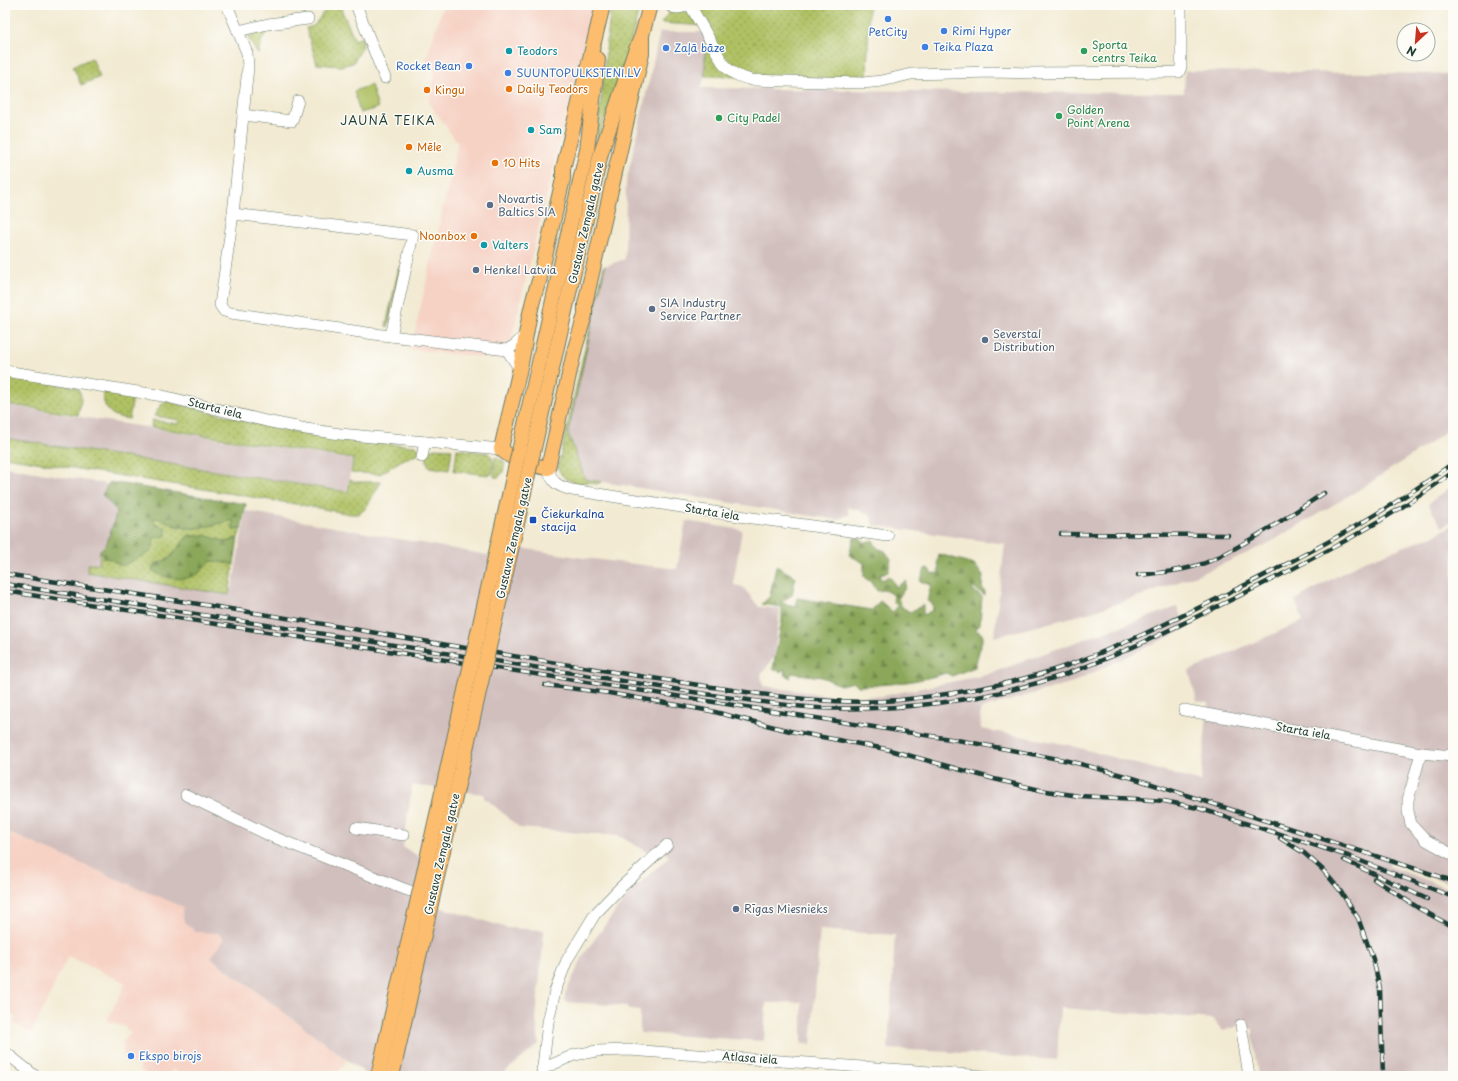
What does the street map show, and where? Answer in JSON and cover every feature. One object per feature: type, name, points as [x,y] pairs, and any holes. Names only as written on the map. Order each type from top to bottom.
[{"type":"main road","name":"Gustava Zemgala gatve","points":[[378,1076],[587,150],[604,5]]},
{"type":"main road","points":[[604,5],[563,169],[540,278],[536,288],[525,335],[501,449],[525,464],[548,468],[575,348],[585,315],[585,304],[642,54],[642,35]]},
{"type":"main road","name":"Gustava Zemgala gatve","points":[[392,1076],[601,153],[634,54],[642,35],[650,5]]},
{"type":"street","points":[[227,5],[247,53],[248,67],[233,214],[220,305],[224,311],[232,314],[391,336],[507,350],[525,335]]},
{"type":"street","points":[[356,5],[385,78]]},
{"type":"street","points":[[668,5],[678,8],[683,8],[686,5]]},
{"type":"street","points":[[690,5],[724,65],[730,72],[739,77],[752,80],[863,84],[911,74],[993,72],[1179,72],[1181,67],[1181,5]]},
{"type":"street","points":[[238,31],[268,24],[308,19]]},
{"type":"street","points":[[243,115],[292,122],[298,101]]},
{"type":"street","points":[[233,214],[413,235],[391,336]]},
{"type":"street","points":[[507,350],[519,368]]},
{"type":"street","name":"Starta iela","points":[[5,371],[163,396],[306,429],[340,434],[501,449]]},
{"type":"street","points":[[422,457],[425,442]]},
{"type":"street","name":"Starta iela","points":[[548,468],[551,480],[572,490],[764,520],[888,536]]},
{"type":"street","name":"Starta iela","points":[[1184,710],[1334,736],[1421,754],[1453,756]]},
{"type":"street","points":[[1421,754],[1408,800],[1408,811],[1411,824],[1426,840],[1453,855]]},
{"type":"street","points":[[186,795],[271,836],[407,890],[438,897]]},
{"type":"street","points":[[356,828],[404,835]]},
{"type":"street","points":[[542,1073],[548,1022],[555,991],[567,960],[595,914],[620,888],[667,845]]},
{"type":"street","points":[[1241,1025],[1249,1076]]},
{"type":"street","name":"Atlasa iela","points":[[542,1073],[574,1055],[597,1051],[629,1050],[985,1076]]},
{"type":"street","points":[[5,1052],[35,1076]]},
{"type":"shaded area","points":[[443,5],[593,5],[506,360],[411,349],[458,143],[429,103],[435,71],[426,60]]},
{"type":"shaded area","points":[[660,32],[705,32],[705,76],[701,88],[1184,93],[1185,71],[1453,74],[1453,425],[1433,441],[1365,486],[1269,543],[1214,568],[1155,591],[1088,613],[994,637],[1005,544],[873,525],[870,514],[855,509],[847,508],[850,514],[837,520],[585,479],[568,433],[605,266],[625,259],[626,183]]},
{"type":"shaded area","points":[[5,405],[352,460],[347,491],[5,438]]},
{"type":"shaded area","points":[[5,467],[130,488],[116,572],[232,590],[246,511],[492,556],[496,544],[584,558],[677,569],[686,521],[742,530],[734,585],[743,587],[759,607],[780,609],[774,657],[761,675],[763,686],[841,697],[882,696],[986,675],[1177,607],[1187,628],[1073,682],[980,709],[981,729],[1069,745],[1201,782],[1208,703],[1197,701],[1189,671],[1303,621],[1295,600],[1362,562],[1433,536],[1453,525],[1453,863],[1451,865],[1451,873],[1453,874],[1453,884],[1390,863],[1389,866],[1453,890],[1453,1076],[1258,1076],[1253,1029],[1241,1025],[1223,1031],[1213,1019],[1060,1008],[1057,1060],[888,1049],[895,935],[820,930],[811,1044],[802,1044],[802,1002],[766,1003],[764,1041],[640,1033],[640,1010],[627,1009],[627,1006],[565,1002],[565,994],[584,954],[628,894],[669,857],[660,846],[651,854],[619,836],[520,828],[484,798],[484,794],[412,785],[403,847],[443,871],[436,906],[507,928],[544,930],[536,1019],[539,1044],[505,1072],[507,1076],[369,1076],[211,958],[224,939],[218,933],[196,932],[184,922],[182,913],[183,907],[5,831]]},
{"type":"shaded area","points":[[1453,485],[1453,521],[1442,527],[1428,504]]},
{"type":"shaded area","points":[[5,831],[184,907],[184,922],[196,932],[218,933],[224,939],[211,958],[347,1060],[335,1076],[183,1076],[173,1069],[168,1076],[148,1076],[140,1070],[140,1065],[132,1063],[124,1056],[122,1043],[131,1033],[124,1026],[107,1021],[126,983],[68,956],[31,1034],[14,1023],[16,1017],[6,1011],[5,1012]]},
{"type":"green space","points":[[325,5],[349,5],[341,9],[355,40],[362,37],[363,46],[353,63],[341,66],[317,64],[306,28],[314,26],[325,10]]},
{"type":"green space","points":[[611,5],[640,5],[627,57],[596,144]]},
{"type":"green space","points":[[675,5],[869,5],[867,80],[705,76],[705,26],[661,23]]},
{"type":"green space","points":[[271,27],[262,39],[258,54],[248,38],[250,33]]},
{"type":"green space","points":[[92,58],[100,77],[81,85],[73,66]]},
{"type":"green space","points":[[371,85],[378,108],[360,113],[354,91]]},
{"type":"green space","points":[[604,266],[568,433],[585,479],[602,482],[596,484],[588,482],[573,485],[573,481],[563,477],[558,467]]},
{"type":"green space","points":[[399,267],[401,267],[388,327],[386,326]]},
{"type":"green space","points":[[5,376],[75,387],[80,392],[81,396],[78,415],[5,404]]},
{"type":"green space","points":[[103,392],[133,397],[129,419],[118,417],[107,409],[103,399]]},
{"type":"green space","points":[[166,401],[285,430],[346,440],[415,446],[419,449],[418,454],[402,460],[380,474],[351,473],[353,459],[151,427],[152,420],[179,424],[179,420],[154,416],[161,405]]},
{"type":"green space","points":[[5,438],[348,492],[350,479],[355,482],[381,482],[366,508],[359,514],[350,514],[5,457]]},
{"type":"green space","points":[[434,448],[452,449],[449,470],[429,467],[427,456],[429,451]]},
{"type":"green space","points":[[457,449],[488,453],[493,460],[492,474],[489,475],[454,471]]},
{"type":"green space","points":[[495,457],[505,462],[503,472],[499,477],[494,477]]},
{"type":"green space","points":[[110,482],[246,504],[241,529],[233,530],[233,520],[206,526],[186,528],[176,526],[161,519],[153,518],[155,524],[166,528],[166,536],[154,538],[152,551],[122,566],[111,559],[104,558],[100,550],[107,543],[117,511],[102,495]]},
{"type":"green space","points":[[153,518],[161,519],[176,526],[186,528],[206,526],[233,520],[233,530],[241,529],[238,538],[227,542],[207,536],[188,536],[169,559],[154,564],[197,574],[211,561],[234,564],[229,595],[87,572],[88,564],[99,564],[100,550],[104,558],[111,559],[122,566],[166,528],[155,524]]},
{"type":"green space","points":[[188,536],[207,536],[227,542],[238,538],[234,564],[211,561],[197,574],[180,579],[162,576],[152,570],[154,565],[169,559]]},
{"type":"green space","points":[[854,538],[860,538],[863,543],[873,540],[877,548],[885,551],[891,559],[888,572],[879,576],[882,580],[889,576],[896,587],[906,581],[905,588],[898,599],[902,607],[910,612],[923,605],[923,615],[933,610],[932,603],[927,601],[931,585],[920,581],[925,569],[928,568],[932,574],[939,573],[939,554],[974,564],[983,576],[982,588],[985,592],[985,596],[973,587],[973,590],[982,597],[980,625],[974,629],[980,632],[983,636],[975,667],[952,676],[946,673],[925,679],[880,685],[858,686],[854,682],[840,685],[822,677],[791,673],[790,678],[784,674],[785,669],[780,672],[773,668],[782,621],[782,607],[762,604],[770,596],[776,566],[794,576],[795,579],[792,595],[781,602],[790,606],[797,605],[797,598],[872,610],[880,601],[893,612],[898,606],[893,602],[894,595],[884,590],[877,591],[873,584],[864,577],[864,563],[849,555]]},
{"type":"railway","points":[[5,574],[293,619],[619,673],[747,692],[813,700],[856,702],[900,700],[962,692],[1003,684],[1063,667],[1107,650],[1151,631],[1265,575],[1348,531],[1401,499],[1453,463]]},
{"type":"railway","points":[[5,584],[784,705],[850,709],[912,706],[973,698],[1004,692],[1063,675],[1108,658],[1196,617],[1322,554],[1402,507],[1453,472]]},
{"type":"railway","points":[[1138,575],[1178,570],[1213,560],[1266,530],[1324,493]]},
{"type":"railway","points":[[1061,534],[1228,535]]},
{"type":"railway","points":[[5,591],[963,741],[1069,761],[1133,778],[1453,881]]},
{"type":"railway","points":[[545,685],[609,693],[711,711],[790,731],[886,749],[994,779],[1040,790],[1079,796],[1164,801],[1198,808],[1348,856],[1453,897]]},
{"type":"railway","points":[[1280,838],[1304,853],[1322,869],[1339,889],[1358,918],[1373,959],[1380,989],[1383,1076]]},
{"type":"railway","points":[[1344,860],[1427,899]]},
{"type":"railway","points":[[1374,879],[1420,909],[1453,927]]},
{"type":"place","name":"PetCity","points":[[888,19]]},
{"type":"place","name":"Rimi Hyper","points":[[944,31]]},
{"type":"place","name":"Teika Plaza","points":[[925,47]]},
{"type":"place","name":"Zaļā bāze","points":[[666,48]]},
{"type":"place","name":"Teodors","points":[[509,51]]},
{"type":"place","name":"Sporta centrs Teika","points":[[1084,51]]},
{"type":"place","name":"Rocket Bean","points":[[469,66]]},
{"type":"place","name":"SUUNTOPULKSTENI.LV","points":[[508,73]]},
{"type":"place","name":"Daily Teodors","points":[[509,89]]},
{"type":"place","name":"Kingu","points":[[427,90]]},
{"type":"place","name":"Golden Point Arena","points":[[1059,116]]},
{"type":"place","name":"City Padel","points":[[719,118]]},
{"type":"place","name":"Sam","points":[[531,130]]},
{"type":"place","name":"Mēle","points":[[409,147]]},
{"type":"place","name":"10 Hits","points":[[495,163]]},
{"type":"place","name":"Ausma","points":[[409,171]]},
{"type":"place","name":"Novartis Baltics SIA","points":[[490,205]]},
{"type":"place","name":"Noonbox","points":[[474,236]]},
{"type":"place","name":"Valters","points":[[484,245]]},
{"type":"place","name":"Henkel Latvia","points":[[476,270]]},
{"type":"place","name":"SIA Industry Service Partner","points":[[652,309]]},
{"type":"place","name":"Severstal Distribution","points":[[985,340]]},
{"type":"place","name":"Čiekurkalna stacija","points":[[533,520]]},
{"type":"place","name":"Rīgas Miesnieks","points":[[736,909]]},
{"type":"place","name":"Ekspo birojs","points":[[131,1056]]},
{"type":"district","name":"JAUNĀ TEIKA","points":[[388,121]]}]
